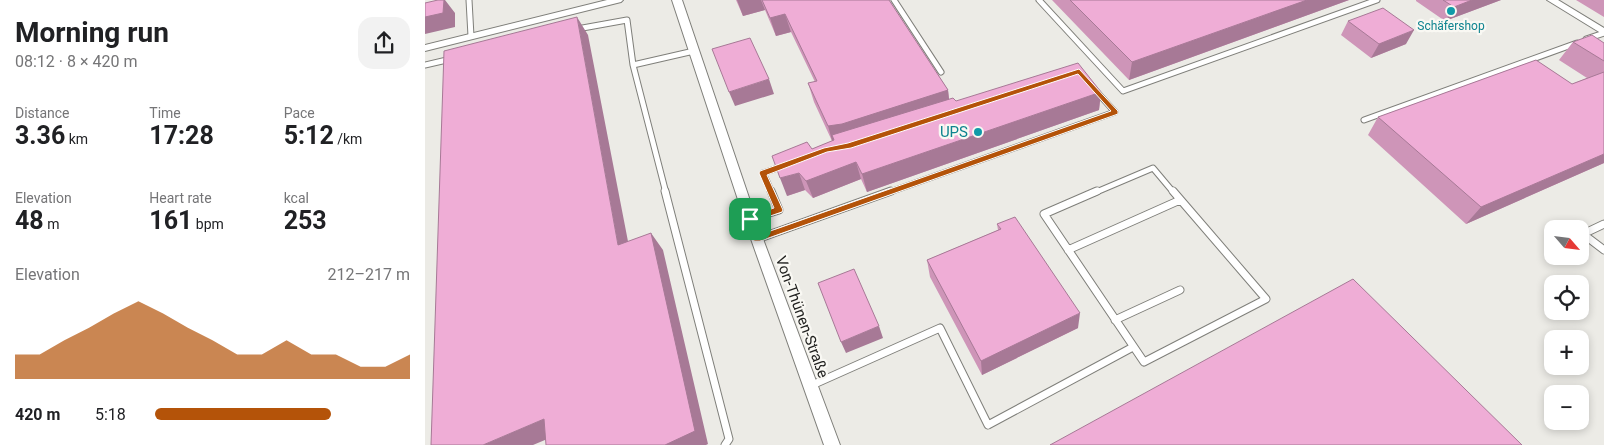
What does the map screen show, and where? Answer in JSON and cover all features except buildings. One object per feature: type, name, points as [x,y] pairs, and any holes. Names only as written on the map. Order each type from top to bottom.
[{"type":"street","points":[[425,48],[616,0]]},
{"type":"street","name":"Von-Thünen-Straße","points":[[677,0],[750,219],[832,445]]},
{"type":"street","points":[[1552,0],[1604,32]]},
{"type":"lane","points":[[469,0],[471,36]]},
{"type":"lane","points":[[893,0],[941,72]]},
{"type":"lane","points":[[1039,0],[1123,91],[1377,0]]},
{"type":"lane","points":[[573,30],[627,20],[633,66],[729,439],[725,445]]},
{"type":"lane","points":[[1364,120],[1604,32]]},
{"type":"lane","points":[[633,66],[694,50]]},
{"type":"lane","points":[[425,65],[462,56]]},
{"type":"lane","points":[[757,239],[1115,112],[1091,85]]},
{"type":"lane","points":[[750,219],[779,210],[763,173],[790,163]]},
{"type":"lane","points":[[1153,168],[1266,299],[1144,362],[1068,250],[1044,214],[1153,168]]},
{"type":"lane","points":[[1068,250],[1180,200]]},
{"type":"lane","points":[[1604,224],[1583,234],[1604,250]]},
{"type":"lane","points":[[1115,320],[1180,290]]},
{"type":"lane","points":[[810,386],[940,328],[988,426],[1133,347]]},
{"type":"place","name":"Schäfershop","points":[[1451,11]]},
{"type":"place","name":"UPS","points":[[978,132]]},
{"type":"route","points":[[1079,72],[1115,112],[757,239],[750,219],[779,210],[763,173],[826,150],[848,146],[1079,72]]}]
